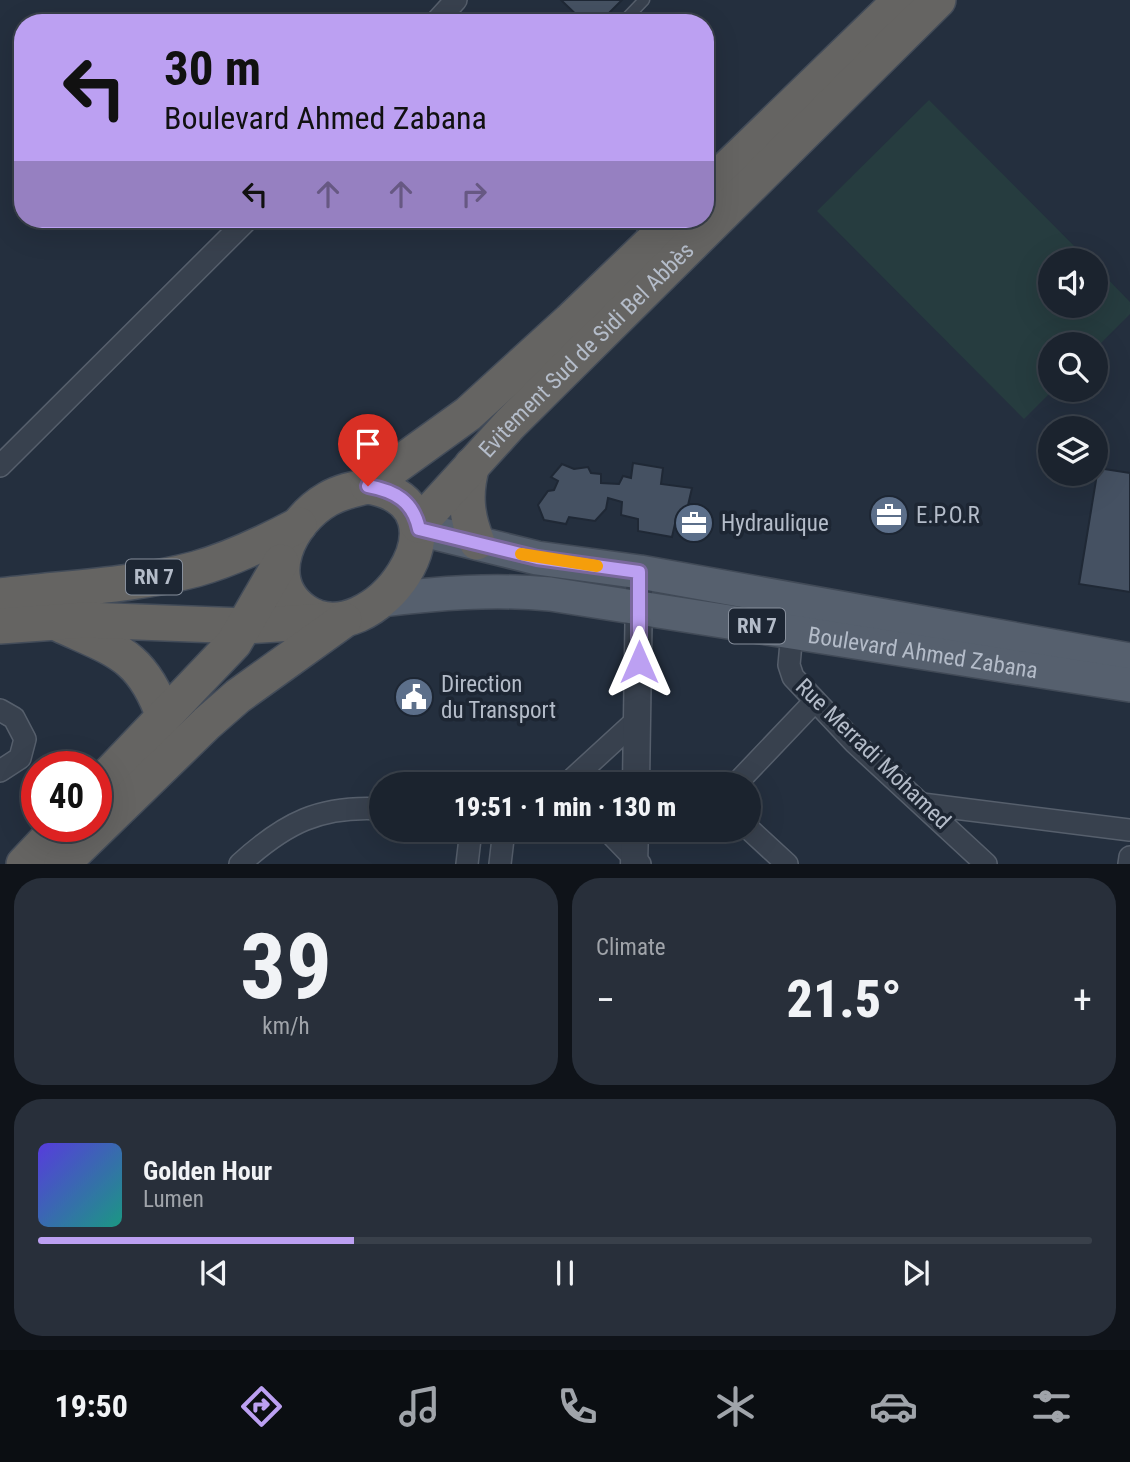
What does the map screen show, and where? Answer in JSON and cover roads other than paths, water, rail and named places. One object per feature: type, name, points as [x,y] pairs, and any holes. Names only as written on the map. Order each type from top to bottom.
[{"type":"highway","points":[[714,181],[901,0]]},
{"type":"highway","name":"Evitement Sud de Sidi Bel Abbès","points":[[714,197],[938,0]]},
{"type":"highway","name":"Evitement Sud de Sidi Bel Abbès","points":[[419,527],[669,228]]},
{"type":"highway","name":"Evitement Sud de Sidi Bel Abbès","points":[[368,486],[468,414],[679,228]]},
{"type":"highway","points":[[472,465],[467,504],[477,542]]},
{"type":"highway","points":[[62,863],[217,714],[335,620],[382,600],[400,581],[409,564],[419,527],[415,515],[402,498],[394,492],[368,486],[328,498],[299,525],[282,562],[245,626],[223,657],[112,771]]},
{"type":"highway","name":"RN 7","points":[[0,596],[162,576],[195,569],[259,546],[299,525]]},
{"type":"highway","points":[[282,562],[282,579],[297,606],[335,620]]},
{"type":"highway","name":"RN 7","points":[[0,626],[53,621],[116,620],[245,626],[335,620]]},
{"type":"highway","points":[[53,621],[130,659],[150,685],[164,717]]},
{"type":"highway","points":[[24,863],[44,842]]},
{"type":"main road","name":"Boulevard Ahmed Zabana","points":[[419,527],[537,558],[719,586],[868,628],[1130,685]]},
{"type":"main road","points":[[715,619],[719,586]]},
{"type":"main road","name":"Boulevard Ahmed Zabana","points":[[382,600],[450,591],[502,590],[639,606],[792,632],[868,628],[1130,660]]},
{"type":"street","points":[[0,466],[239,228]]},
{"type":"street","points":[[637,772],[639,572]]},
{"type":"street","name":"Rue Merradi Mohamed","points":[[792,632],[790,671],[815,701],[986,863]]},
{"type":"street","points":[[747,772],[815,701]]},
{"type":"street","points":[[0,710],[14,718],[25,739],[20,758],[0,772]]},
{"type":"street","points":[[580,772],[639,718]]},
{"type":"street","points":[[922,804],[1130,830]]},
{"type":"street","points":[[240,863],[261,845],[316,813],[347,807],[369,808]]},
{"type":"street","points":[[761,840],[787,863]]},
{"type":"street","points":[[467,863],[470,842]]},
{"type":"street","points":[[499,863],[503,842]]},
{"type":"street","points":[[618,842],[636,861]]},
{"type":"street","points":[[635,842],[636,861]]},
{"type":"street","points":[[1129,863],[1130,857]]},
{"type":"lane","points":[[631,14],[644,0]]},
{"type":"place","name":"E.P.O.R","points":[[889,515]]},
{"type":"place","name":"Hydraulique","points":[[694,523]]},
{"type":"place","name":"Direction du Transport","points":[[414,697]]}]
